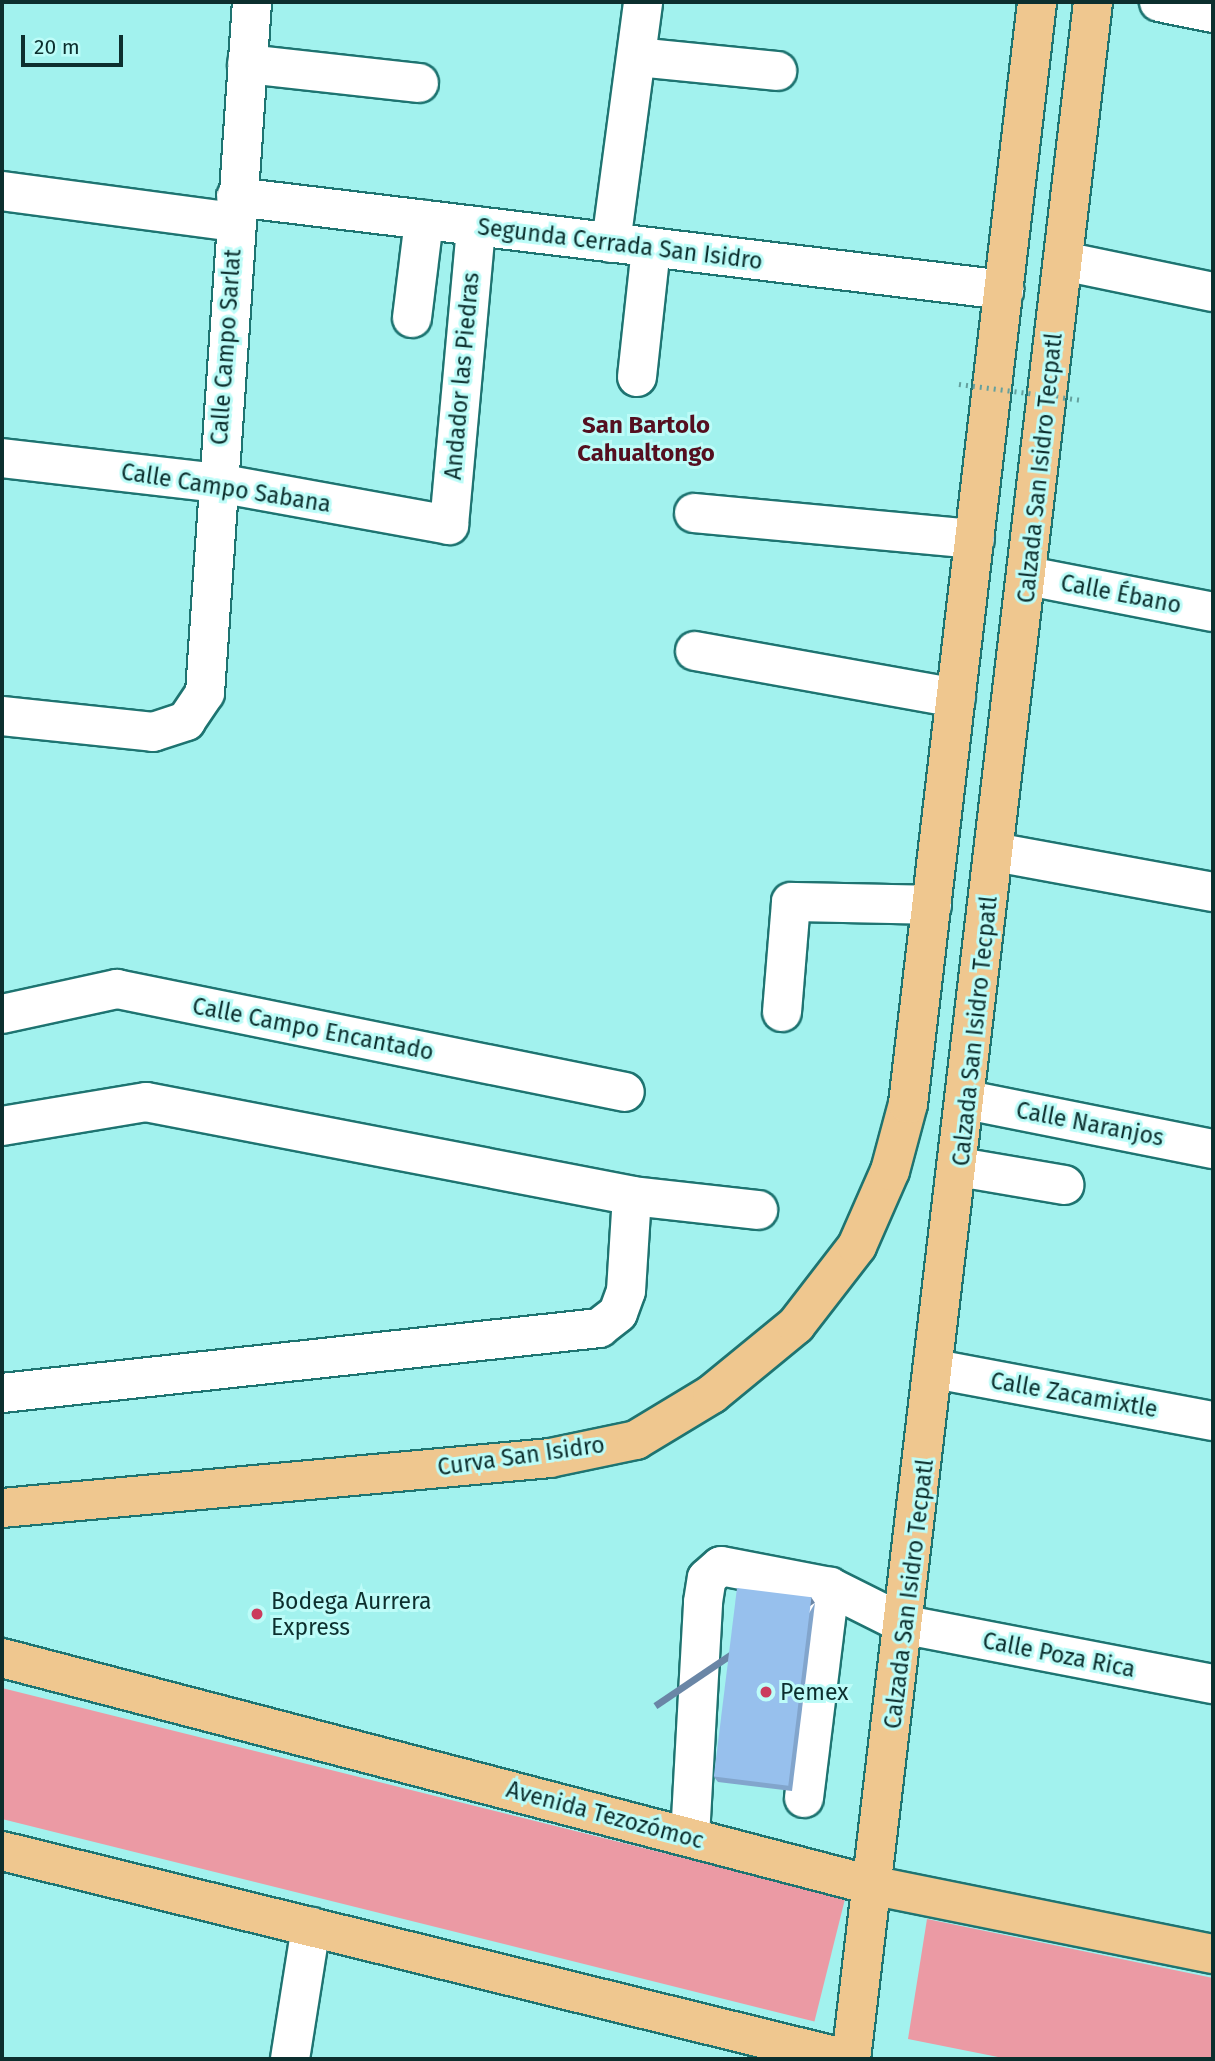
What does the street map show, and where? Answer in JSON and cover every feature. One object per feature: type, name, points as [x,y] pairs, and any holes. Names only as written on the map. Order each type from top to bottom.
[{"type":"main road","points":[[932,905],[1037,2]]},
{"type":"main road","name":"Calzada San Isidro Tecpatl","points":[[849,2059],[875,1886],[906,1625],[1093,2]]},
{"type":"main road","name":"Curva San Isidro","points":[[2,1508],[550,1458],[636,1440],[712,1394],[796,1325],[857,1246],[890,1171],[908,1104],[932,905]]},
{"type":"main road","name":"Avenida Tezozómoc","points":[[2,1658],[875,1886],[1213,1954]]},
{"type":"main road","points":[[2,1851],[849,2059]]},
{"type":"street","name":"Calle Campo Sarlat","points":[[2,716],[153,732],[186,721],[205,694],[235,209],[252,2]]},
{"type":"street","points":[[611,243],[643,2]]},
{"type":"street","points":[[1159,2],[1213,13]]},
{"type":"street","points":[[637,57],[778,71]]},
{"type":"street","points":[[247,64],[419,83]]},
{"type":"street","name":"Segunda Cerrada San Isidro","points":[[2,191],[424,220],[1003,290]]},
{"type":"street","points":[[412,318],[424,220]]},
{"type":"street","name":"Andador las Piedras","points":[[449,525],[476,226]]},
{"type":"street","points":[[638,377],[651,248]]},
{"type":"street","points":[[1063,261],[1213,292]]},
{"type":"street","name":"Calle Campo Sabana","points":[[2,458],[218,482],[449,525]]},
{"type":"street","points":[[694,513],[975,539]]},
{"type":"street","name":"Calle Ébano","points":[[1028,576],[1213,612]]},
{"type":"street","points":[[695,651],[956,698]]},
{"type":"street","points":[[995,852],[1213,892]]},
{"type":"street","points":[[782,1012],[791,902],[932,905]]},
{"type":"street","name":"Calle Campo Encantado","points":[[2,1014],[117,989],[625,1092]]},
{"type":"street","name":"Calle Naranjos","points":[[967,1100],[1213,1149]]},
{"type":"street","points":[[2,1126],[146,1102],[632,1196],[758,1210]]},
{"type":"street","points":[[959,1167],[1064,1185]]},
{"type":"street","points":[[2,1393],[599,1328],[618,1313],[625,1291],[632,1196]]},
{"type":"street","name":"Calle Zacamixtle","points":[[935,1369],[1213,1420]]},
{"type":"street","name":"Calle Poza Rica","points":[[690,1837],[707,1578],[721,1566],[830,1587],[906,1625],[1213,1684]]},
{"type":"street","points":[[804,1798],[830,1587]]},
{"type":"street","points":[[290,2059],[311,1927]]},
{"type":"path","points":[[959,384],[1082,400]]},
{"type":"shaded area","points":[[2,1688],[845,1898],[814,2021],[2,1819]]},
{"type":"shaded area","points":[[927,1919],[1213,1978],[1213,2059],[1008,2059],[908,2039]]},
{"type":"building","name":"Pemex","points":[[737,1588],[811,1597],[788,1786],[714,1777]]},
{"type":"place","name":"Bodega Aurrera Express","points":[[257,1614]]},
{"type":"place","name":"Pemex","points":[[766,1692]]},
{"type":"district","name":"San Bartolo Cahualtongo","points":[[646,440]]}]
